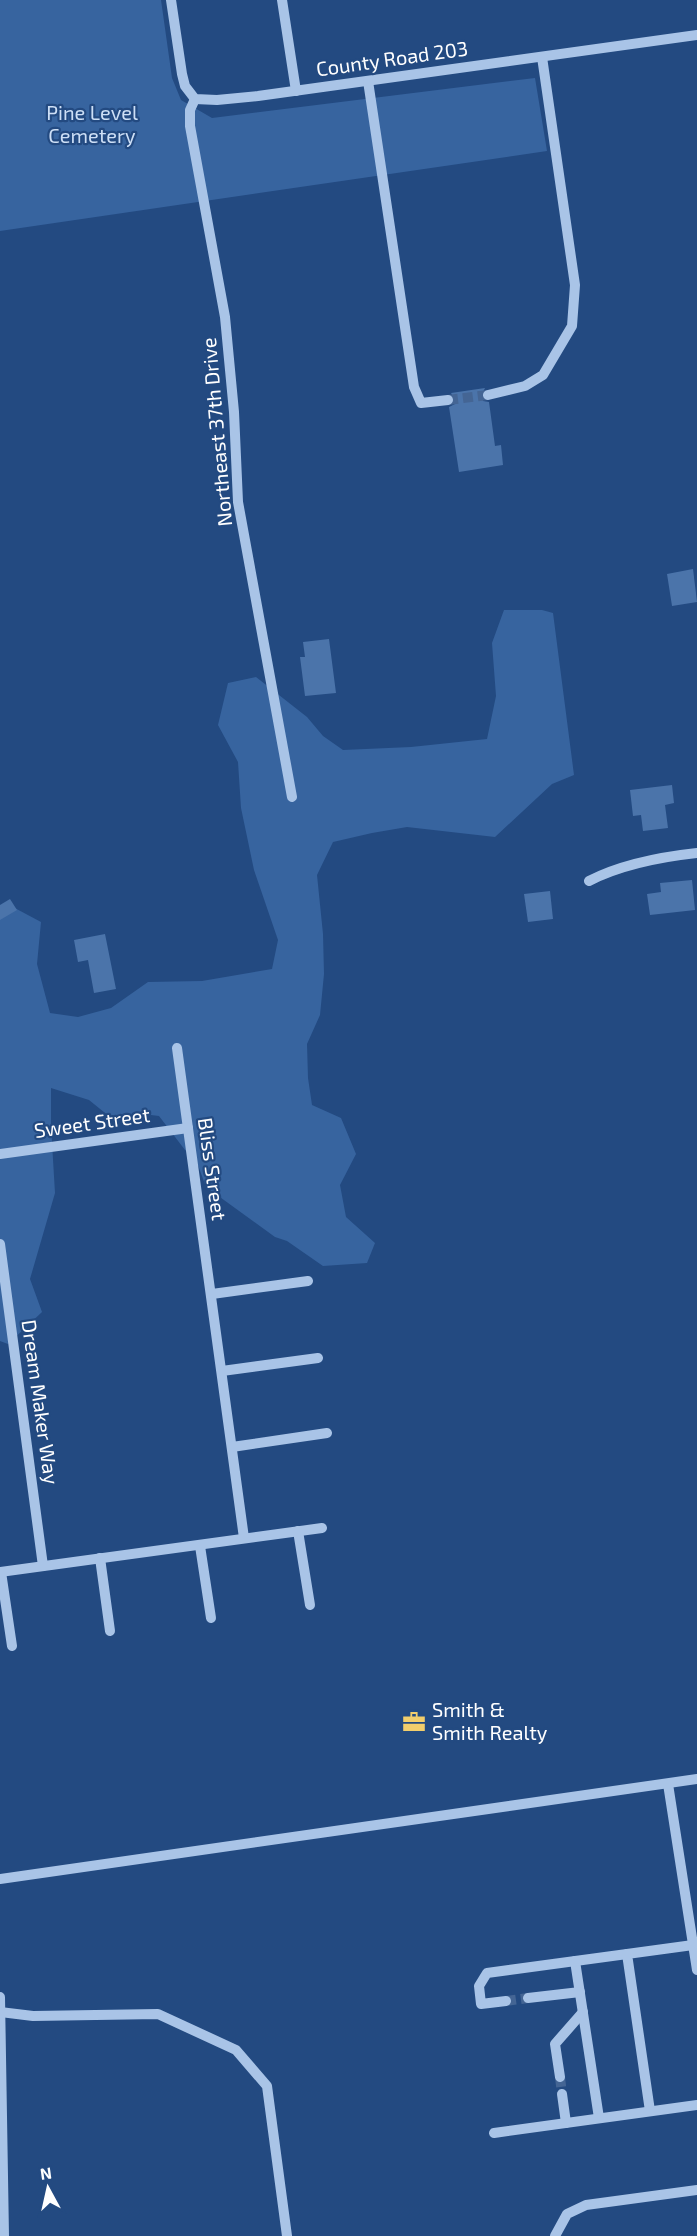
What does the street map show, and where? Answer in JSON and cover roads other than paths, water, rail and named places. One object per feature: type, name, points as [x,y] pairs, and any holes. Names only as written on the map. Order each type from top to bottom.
[{"type":"street","points":[[171,0],[182,74],[185,86],[195,99]]},
{"type":"street","points":[[282,0],[296,91]]},
{"type":"street","name":"County Road 203","points":[[195,99],[230,100],[697,35]]},
{"type":"street","points":[[488,395],[525,386],[543,375],[572,326],[575,285],[542,57]]},
{"type":"street","points":[[368,81],[414,387],[421,403],[448,400]]},
{"type":"street","name":"Northeast 37th Drive","points":[[195,99],[190,110],[190,126],[225,317],[234,412],[238,502],[292,797]]},
{"type":"street","points":[[589,881],[609,870],[671,856],[697,853]]},
{"type":"street","name":"Bliss Street","points":[[177,1048],[244,1539]]},
{"type":"street","name":"Sweet Street","points":[[0,1154],[188,1128]]},
{"type":"street","name":"Dream Maker Way","points":[[0,1244],[43,1566]]},
{"type":"street","points":[[212,1294],[308,1281]]},
{"type":"street","points":[[222,1371],[318,1358]]},
{"type":"street","points":[[232,1447],[327,1433]]},
{"type":"street","points":[[12,1646],[0,1572],[322,1528]]},
{"type":"street","points":[[298,1531],[310,1605]]},
{"type":"street","points":[[200,1546],[211,1618]]},
{"type":"street","points":[[100,1558],[110,1631]]},
{"type":"street","points":[[0,1879],[697,1779]]},
{"type":"street","points":[[668,1784],[697,1970]]},
{"type":"street","points":[[506,2001],[481,2004],[479,1986],[487,1973],[693,1945]]},
{"type":"street","points":[[627,1954],[650,2111]]},
{"type":"street","points":[[575,1961],[599,2118]]},
{"type":"street","points":[[528,1998],[580,1992]]},
{"type":"street","points":[[0,1997],[4,2236]]},
{"type":"street","points":[[1,2012],[33,2016],[158,2014],[236,2050],[267,2086],[287,2236]]},
{"type":"street","points":[[560,2077],[555,2044],[583,2012]]},
{"type":"street","points":[[562,2094],[566,2123]]},
{"type":"street","points":[[494,2133],[697,2105]]},
{"type":"street","points":[[555,2236],[567,2214],[586,2205],[697,2190]]},
{"type":"tunnel","points":[[448,400],[488,395]]},
{"type":"tunnel","points":[[506,2001],[528,1998]]},
{"type":"tunnel","points":[[560,2077],[562,2094]]},
{"type":"place","name":"Smith & Smith Realty","points":[[414,1722]]},
{"type":"park label","name":"Pine Level Cemetery","points":[[92,124]]}]
